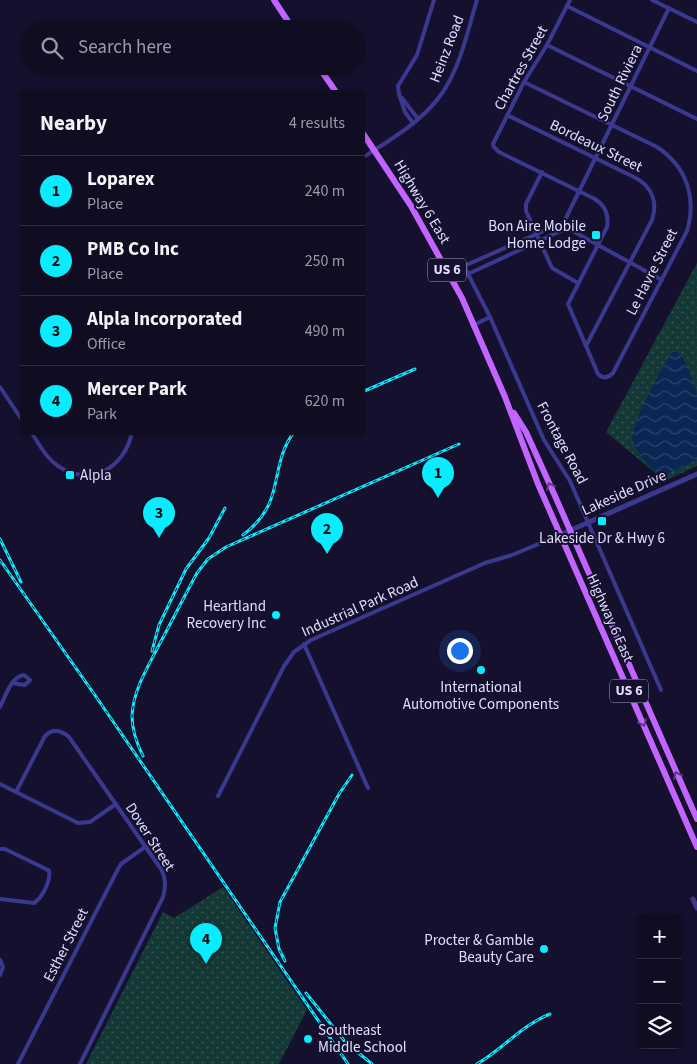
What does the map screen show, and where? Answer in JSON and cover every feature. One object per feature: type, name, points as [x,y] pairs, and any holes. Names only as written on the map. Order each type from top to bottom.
[{"type":"main road","points":[[274,0],[287,20]]},
{"type":"main road","points":[[324,75],[335,90]]},
{"type":"main road","name":"Highway 6 East","points":[[365,136],[424,229],[462,298],[505,397],[538,484],[697,847]]},
{"type":"main road","name":"Highway 6 East","points":[[505,397],[526,432],[697,819]]},
{"type":"street","points":[[413,123],[405,112],[398,86],[417,55],[434,0]]},
{"type":"street","name":"Heinz Road","points":[[365,156],[413,123],[436,101],[450,80],[477,0]]},
{"type":"street","name":"Chartres Street","points":[[542,172],[499,152],[494,147],[494,140],[570,0]]},
{"type":"street","points":[[652,0],[697,22]]},
{"type":"street","points":[[567,6],[697,71]]},
{"type":"street","name":"South Riviera","points":[[564,222],[669,8]]},
{"type":"street","points":[[547,45],[697,119]]},
{"type":"street","name":"Le Havre Street","points":[[524,82],[657,147],[674,161],[688,185],[691,206],[687,230],[613,373],[605,378],[598,374],[586,346]]},
{"type":"street","points":[[399,94],[418,119]]},
{"type":"street","name":"Bordeaux Street","points":[[508,115],[640,180],[647,186],[653,197],[655,210],[652,220],[586,346]]},
{"type":"street","points":[[578,282],[552,268],[526,207],[542,172],[599,201],[607,213],[607,227],[568,304],[586,346]]},
{"type":"street","points":[[691,206],[697,201]]},
{"type":"street","points":[[537,234],[564,222],[567,228],[662,280]]},
{"type":"street","points":[[468,274],[567,228]]},
{"type":"street","name":"Frontage Road","points":[[537,234],[464,266],[490,317],[544,440],[570,481],[661,690]]},
{"type":"street","points":[[474,325],[490,317]]},
{"type":"street","points":[[0,387],[20,417]]},
{"type":"street","points":[[33,435],[47,456],[58,466],[70,472],[86,475],[104,472],[118,462],[126,452],[131,435]]},
{"type":"street","name":"Lakeside Drive","points":[[560,534],[697,474]]},
{"type":"street","name":"Industrial Park Road","points":[[218,796],[284,666],[294,652],[304,644],[485,564],[512,555],[560,534]]},
{"type":"street","points":[[304,644],[368,788]]},
{"type":"street","points":[[0,707],[12,683]]},
{"type":"street","name":"Dover Street","points":[[16,792],[45,736],[49,732],[57,730],[64,732],[163,874],[166,886],[164,897],[80,1064]]},
{"type":"street","points":[[0,784],[78,823],[90,822],[116,804]]},
{"type":"street","name":"Esther Street","points":[[18,1064],[118,869],[121,864],[145,847]]},
{"type":"street","points":[[0,849],[5,849],[46,869],[49,871],[50,876],[39,899],[34,903],[0,899]]},
{"type":"street","points":[[695,899],[697,908]]},
{"type":"street","points":[[0,960],[3,967],[0,975]]},
{"type":"green space","points":[[697,263],[697,466],[665,481],[606,432]]},
{"type":"green space","points":[[223,887],[307,1010],[279,1064],[86,1064],[163,912],[174,918]]},
{"type":"water","points":[[672,352],[678,352],[686,363],[697,394],[697,460],[663,476],[644,460],[633,443],[632,438],[642,408]]},
{"type":"railway","points":[[365,391],[415,369]]},
{"type":"railway","points":[[243,535],[260,519],[269,504],[282,456],[292,435]]},
{"type":"railway","points":[[143,756],[135,737],[132,721],[135,697],[146,670],[197,573],[208,559],[226,547],[459,444]]},
{"type":"railway","points":[[152,651],[159,625],[186,569],[209,538],[225,508]]},
{"type":"railway","points":[[0,539],[21,582]]},
{"type":"railway","points":[[0,560],[348,1064]]},
{"type":"railway","points":[[285,961],[279,949],[275,928],[280,902],[339,794],[352,775]]},
{"type":"railway","points":[[306,993],[346,1043],[372,1064]]},
{"type":"railway","points":[[477,1064],[530,1024],[550,1014]]},
{"type":"place","name":"Bon Aire Mobile Home Lodge","points":[[596,235]]},
{"type":"place","name":"Alpla","points":[[70,475]]},
{"type":"place","name":"Loparex","points":[[438,498]]},
{"type":"place","name":"Lakeside Dr & Hwy 6","points":[[602,521]]},
{"type":"place","name":"Alpla Incorporated","points":[[159,538]]},
{"type":"place","name":"PMB Co Inc","points":[[327,554]]},
{"type":"place","name":"Heartland Recovery Inc","points":[[276,615]]},
{"type":"place","name":"International Automotive Components","points":[[481,670]]},
{"type":"place","name":"Procter & Gamble Beauty Care","points":[[544,949]]},
{"type":"place","name":"Mercer Park","points":[[206,964]]},
{"type":"place","name":"Southeast Middle School","points":[[308,1039]]}]
